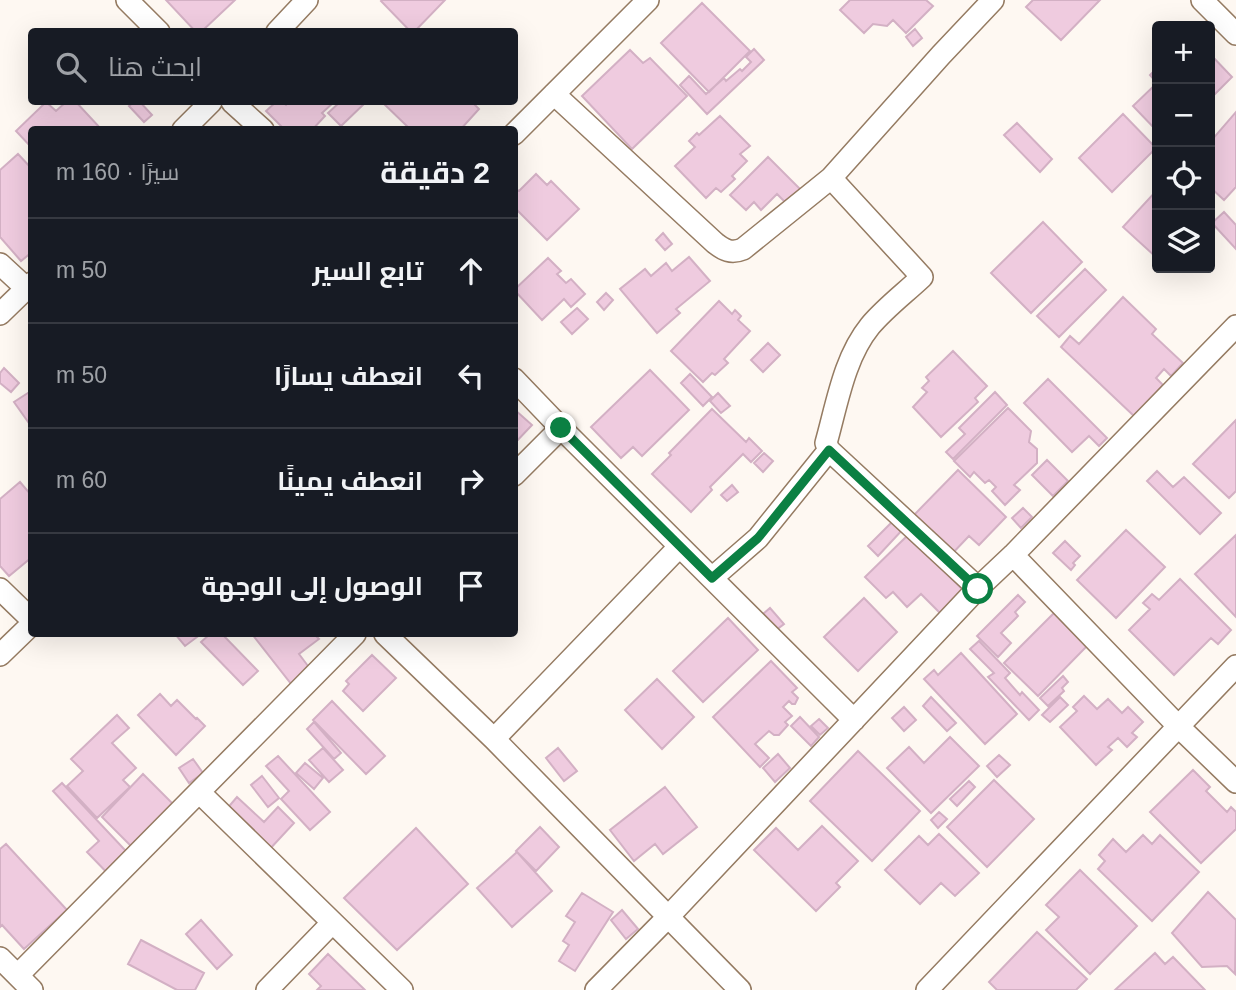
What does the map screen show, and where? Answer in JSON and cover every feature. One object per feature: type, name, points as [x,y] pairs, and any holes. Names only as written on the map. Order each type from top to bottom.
[{"type":"street","points":[[127,0],[155,28]]},
{"type":"street","points":[[281,28],[307,0]]},
{"type":"street","points":[[518,130],[648,0]]},
{"type":"street","points":[[554,94],[715,243],[730,252],[737,252],[831,178],[993,0]]},
{"type":"street","points":[[1202,0],[1236,34]]},
{"type":"street","points":[[187,126],[208,105]]},
{"type":"street","points":[[235,105],[258,126]]},
{"type":"street","points":[[831,178],[922,277],[871,325],[858,344],[848,365],[826,443],[829,450],[978,589]]},
{"type":"street","points":[[0,264],[28,285]]},
{"type":"street","points":[[0,314],[28,287]]},
{"type":"street","points":[[596,990],[978,589],[1236,326]]},
{"type":"street","points":[[518,383],[854,720]]},
{"type":"street","points":[[518,471],[561,428]]},
{"type":"street","points":[[712,578],[758,538],[829,450]]},
{"type":"street","points":[[494,739],[679,547]]},
{"type":"street","points":[[1013,555],[1179,727],[1236,782]]},
{"type":"street","points":[[0,589],[28,618]]},
{"type":"street","points":[[0,655],[28,626]]},
{"type":"street","points":[[0,958],[25,982],[199,792],[352,637]]},
{"type":"street","points":[[388,637],[494,739],[740,990]]},
{"type":"street","points":[[927,990],[1236,666]]},
{"type":"street","points":[[199,792],[402,990]]},
{"type":"street","points":[[267,990],[332,923]]},
{"type":"building","points":[[166,0],[235,0],[205,28],[192,28]]},
{"type":"building","points":[[445,0],[418,28],[407,28],[381,1]]},
{"type":"building","points":[[850,0],[926,0],[933,6],[906,33],[893,20],[887,26],[873,24],[864,33],[840,10]]},
{"type":"building","points":[[1033,0],[1100,0],[1061,40],[1026,7]]},
{"type":"building","points":[[702,3],[750,51],[709,92],[661,43]]},
{"type":"building","points":[[915,29],[922,38],[913,46],[906,37]]},
{"type":"building","points":[[754,49],[764,60],[707,114],[680,85],[689,76],[706,94],[724,78],[726,81],[740,69],[742,71],[751,62],[746,57]]},
{"type":"building","points":[[630,50],[643,63],[650,58],[687,96],[632,149],[582,96]]},
{"type":"building","points":[[1215,59],[1232,77],[1215,94]]},
{"type":"building","points":[[1152,88],[1152,126],[1133,106]]},
{"type":"building","points":[[43,105],[49,105],[56,111],[63,105],[79,105],[98,126],[28,126],[28,144],[16,131]]},
{"type":"building","points":[[143,105],[152,115],[144,122],[129,106]]},
{"type":"building","points":[[273,105],[331,105],[322,113],[325,116],[316,126],[281,126],[266,111]]},
{"type":"building","points":[[337,105],[363,105],[341,126],[328,113]]},
{"type":"building","points":[[385,105],[475,105],[479,109],[464,126],[407,126]]},
{"type":"building","points":[[1236,112],[1236,187],[1224,200],[1215,192],[1215,136]]},
{"type":"building","points":[[1123,114],[1152,144],[1152,152],[1112,192],[1079,158]]},
{"type":"building","points":[[720,116],[750,146],[740,154],[747,161],[732,176],[735,179],[721,192],[716,188],[706,198],[675,166],[695,147],[689,141]]},
{"type":"building","points":[[1017,123],[1052,159],[1040,172],[1004,135]]},
{"type":"building","points":[[18,154],[28,165],[28,255],[21,261],[0,237],[0,170]]},
{"type":"building","points":[[768,157],[801,190],[787,204],[777,194],[761,210],[754,202],[746,210],[730,195]]},
{"type":"building","points":[[536,174],[547,185],[551,181],[579,209],[547,240],[518,211],[519,191]]},
{"type":"building","points":[[1152,195],[1152,253],[1123,227]]},
{"type":"building","points":[[1224,212],[1236,225],[1236,249],[1215,226],[1215,220]]},
{"type":"building","points":[[1043,222],[1082,262],[1031,313],[991,273]]},
{"type":"building","points":[[663,233],[672,244],[665,250],[656,240]]},
{"type":"building","points":[[689,257],[710,281],[676,309],[680,313],[657,333],[620,289],[645,269],[651,276],[666,263],[672,271]]},
{"type":"building","points":[[548,258],[561,271],[557,274],[566,283],[571,279],[585,294],[571,307],[564,299],[542,320],[518,294],[518,286]]},
{"type":"building","points":[[1085,269],[1106,290],[1059,337],[1037,316]]},
{"type":"building","points":[[606,293],[613,300],[604,310],[597,302]]},
{"type":"building","points":[[1123,297],[1156,329],[1152,334],[1183,363],[1171,376],[1164,369],[1156,378],[1163,385],[1134,416],[1061,347],[1070,336],[1079,344]]},
{"type":"building","points":[[719,301],[732,314],[735,310],[741,316],[738,320],[750,331],[724,359],[728,363],[703,382],[671,351]]},
{"type":"building","points":[[577,308],[588,319],[572,334],[561,322]]},
{"type":"building","points":[[768,343],[780,355],[763,372],[751,360]]},
{"type":"building","points":[[953,351],[987,386],[975,398],[978,402],[941,437],[913,407],[927,392],[922,388],[929,381],[926,377]]},
{"type":"building","points":[[4,368],[19,383],[11,392],[0,383],[0,373]]},
{"type":"building","points":[[650,370],[689,410],[642,456],[633,447],[621,458],[591,427]]},
{"type":"building","points":[[690,374],[712,397],[703,406],[681,383]]},
{"type":"building","points":[[1048,379],[1107,438],[1099,446],[1089,436],[1072,452],[1024,403]]},
{"type":"building","points":[[995,392],[1007,405],[953,459],[946,452],[965,434],[959,428]]},
{"type":"building","points":[[28,393],[28,422],[14,402]]},
{"type":"building","points":[[718,393],[730,406],[721,413],[710,401]]},
{"type":"building","points":[[1008,408],[1031,431],[1029,442],[1037,449],[1037,463],[1014,485],[1020,490],[1005,505],[992,491],[996,487],[989,480],[985,483],[974,472],[970,477],[954,461]]},
{"type":"building","points":[[712,409],[746,442],[749,438],[762,451],[751,462],[743,454],[710,487],[712,490],[691,512],[652,474]]},
{"type":"building","points":[[518,413],[532,425],[518,440]]},
{"type":"building","points":[[1236,420],[1236,491],[1229,498],[1193,464]]},
{"type":"building","points":[[764,453],[773,461],[763,472],[754,463]]},
{"type":"building","points":[[1047,460],[1068,481],[1053,496],[1032,475]]},
{"type":"building","points":[[958,470],[1006,517],[979,545],[969,536],[949,557],[914,515]]},
{"type":"building","points":[[1157,471],[1173,487],[1184,477],[1221,513],[1200,534],[1147,481]]},
{"type":"building","points":[[20,482],[28,491],[28,560],[9,576],[0,566],[0,499]]},
{"type":"building","points":[[732,485],[738,492],[727,501],[721,495]]},
{"type":"building","points":[[1023,508],[1032,517],[1021,528],[1012,518]]},
{"type":"building","points":[[896,518],[905,527],[878,556],[868,546]]},
{"type":"building","points":[[1126,530],[1165,567],[1116,618],[1077,580]]},
{"type":"building","points":[[908,535],[966,593],[943,616],[921,594],[907,607],[893,592],[886,598],[865,577]]},
{"type":"building","points":[[1236,535],[1236,617],[1195,574]]},
{"type":"building","points":[[1065,541],[1080,556],[1073,563],[1075,565],[1071,570],[1053,553]]},
{"type":"building","points":[[1180,579],[1231,630],[1218,644],[1211,638],[1174,675],[1129,630],[1150,609],[1143,603],[1152,594],[1159,600]]},
{"type":"building","points":[[1018,595],[1025,602],[1015,612],[1018,616],[1001,633],[1011,643],[998,657],[977,636]]},
{"type":"building","points":[[864,598],[897,632],[858,671],[824,637]]},
{"type":"building","points":[[770,608],[784,624],[776,630],[763,614]]},
{"type":"building","points":[[1054,613],[1087,646],[1038,696],[1004,663]]},
{"type":"building","points":[[728,618],[758,650],[703,702],[673,671]]},
{"type":"building","points":[[178,637],[197,637],[185,646]]},
{"type":"building","points":[[207,637],[225,637],[258,671],[243,685],[201,642]]},
{"type":"building","points":[[254,637],[319,639],[299,654],[311,670],[292,685]]},
{"type":"building","points":[[979,641],[1010,673],[1005,678],[1039,710],[1029,720],[988,677],[994,673],[970,649]]},
{"type":"building","points":[[961,653],[1017,714],[985,744],[924,679],[934,670],[938,675]]},
{"type":"building","points":[[372,655],[396,678],[363,711],[343,691],[349,684],[346,681]]},
{"type":"building","points":[[771,661],[797,688],[792,692],[798,698],[795,704],[789,701],[783,707],[792,716],[785,722],[788,725],[779,735],[769,731],[755,744],[769,758],[760,767],[713,717]]},
{"type":"building","points":[[1063,676],[1068,682],[1062,688],[1064,691],[1048,706],[1040,698]]},
{"type":"building","points":[[657,679],[694,717],[662,749],[625,710]]},
{"type":"building","points":[[160,694],[171,706],[177,700],[205,726],[176,755],[138,715]]},
{"type":"building","points":[[1084,696],[1097,709],[1108,699],[1122,713],[1128,707],[1143,722],[1132,733],[1137,737],[1127,747],[1118,738],[1108,747],[1112,750],[1096,765],[1060,727],[1077,711],[1073,707]]},
{"type":"building","points":[[931,697],[956,723],[947,731],[923,706]]},
{"type":"building","points":[[1060,697],[1068,705],[1050,722],[1042,715]]},
{"type":"building","points":[[332,701],[385,756],[366,774],[313,720]]},
{"type":"building","points":[[904,707],[916,720],[904,731],[892,718]]},
{"type":"building","points":[[117,715],[129,728],[112,743],[136,768],[123,780],[130,787],[97,818],[67,786],[83,771],[71,759]]},
{"type":"building","points":[[800,717],[819,737],[811,746],[791,726]]},
{"type":"building","points":[[819,719],[828,728],[820,735],[811,726]]},
{"type":"building","points":[[314,722],[341,753],[334,759],[307,729]]},
{"type":"building","points":[[950,737],[979,766],[931,813],[887,768],[909,747],[924,763]]},
{"type":"building","points":[[323,748],[343,770],[329,782],[309,760]]},
{"type":"building","points":[[558,748],[577,771],[564,781],[546,758]]},
{"type":"building","points":[[858,751],[920,811],[872,861],[810,801]]},
{"type":"building","points":[[778,754],[790,768],[775,782],[763,768]]},
{"type":"building","points":[[999,755],[1010,765],[997,777],[987,766]]},
{"type":"building","points":[[278,756],[330,812],[310,830],[281,799],[289,791],[266,766]]},
{"type":"building","points":[[193,759],[203,773],[189,783],[179,768]]},
{"type":"building","points":[[305,763],[323,778],[314,789],[296,773]]},
{"type":"building","points":[[1193,770],[1210,787],[1206,791],[1227,812],[1231,807],[1236,812],[1236,829],[1201,863],[1150,812]]},
{"type":"building","points":[[143,774],[175,806],[133,848],[102,817]]},
{"type":"building","points":[[262,776],[279,798],[268,807],[251,785]]},
{"type":"building","points":[[994,780],[1034,819],[987,867],[947,827]]},
{"type":"building","points":[[969,781],[975,787],[957,806],[950,799]]},
{"type":"building","points":[[62,783],[139,865],[118,884],[87,852],[99,841],[53,791]]},
{"type":"building","points":[[665,787],[697,827],[663,854],[655,844],[634,861],[610,830]]},
{"type":"building","points":[[237,797],[264,822],[278,807],[294,823],[268,851],[225,811]]},
{"type":"building","points":[[939,812],[947,819],[938,828],[931,820]]},
{"type":"building","points":[[822,826],[858,861],[836,883],[840,887],[816,911],[754,850],[776,828],[798,850]]},
{"type":"building","points":[[540,827],[559,847],[536,871],[516,851]]},
{"type":"building","points":[[416,828],[468,884],[397,950],[344,898]]},
{"type":"building","points":[[939,834],[979,873],[955,896],[941,883],[920,904],[885,870],[919,836],[928,845]]},
{"type":"building","points":[[1143,835],[1152,844],[1160,835],[1199,872],[1152,921],[1098,869],[1105,861],[1099,855],[1113,839],[1126,852]]},
{"type":"building","points":[[6,844],[67,910],[24,949],[2,925],[0,927],[0,849]]},
{"type":"building","points":[[517,852],[552,891],[512,927],[477,888]]},
{"type":"building","points":[[1080,870],[1137,926],[1090,974],[1046,930],[1059,917],[1046,905]]},
{"type":"building","points":[[1208,892],[1236,920],[1235,974],[1227,966],[1202,967],[1172,933]]},
{"type":"building","points":[[582,893],[613,912],[575,971],[559,961],[569,945],[563,941],[575,922],[566,916]]},
{"type":"building","points":[[622,910],[638,929],[626,939],[611,920]]},
{"type":"building","points":[[201,920],[232,955],[217,969],[186,934]]},
{"type":"building","points":[[1037,932],[1087,979],[1076,990],[997,990],[989,982]]},
{"type":"building","points":[[141,940],[204,973],[195,990],[177,990],[128,964]]},
{"type":"building","points":[[1155,953],[1165,964],[1173,957],[1205,990],[1115,990]]},
{"type":"building","points":[[328,954],[365,990],[317,990],[321,986],[309,974]]},
{"type":"route","points":[[561,428],[712,578],[758,538],[829,450],[978,589]]}]
